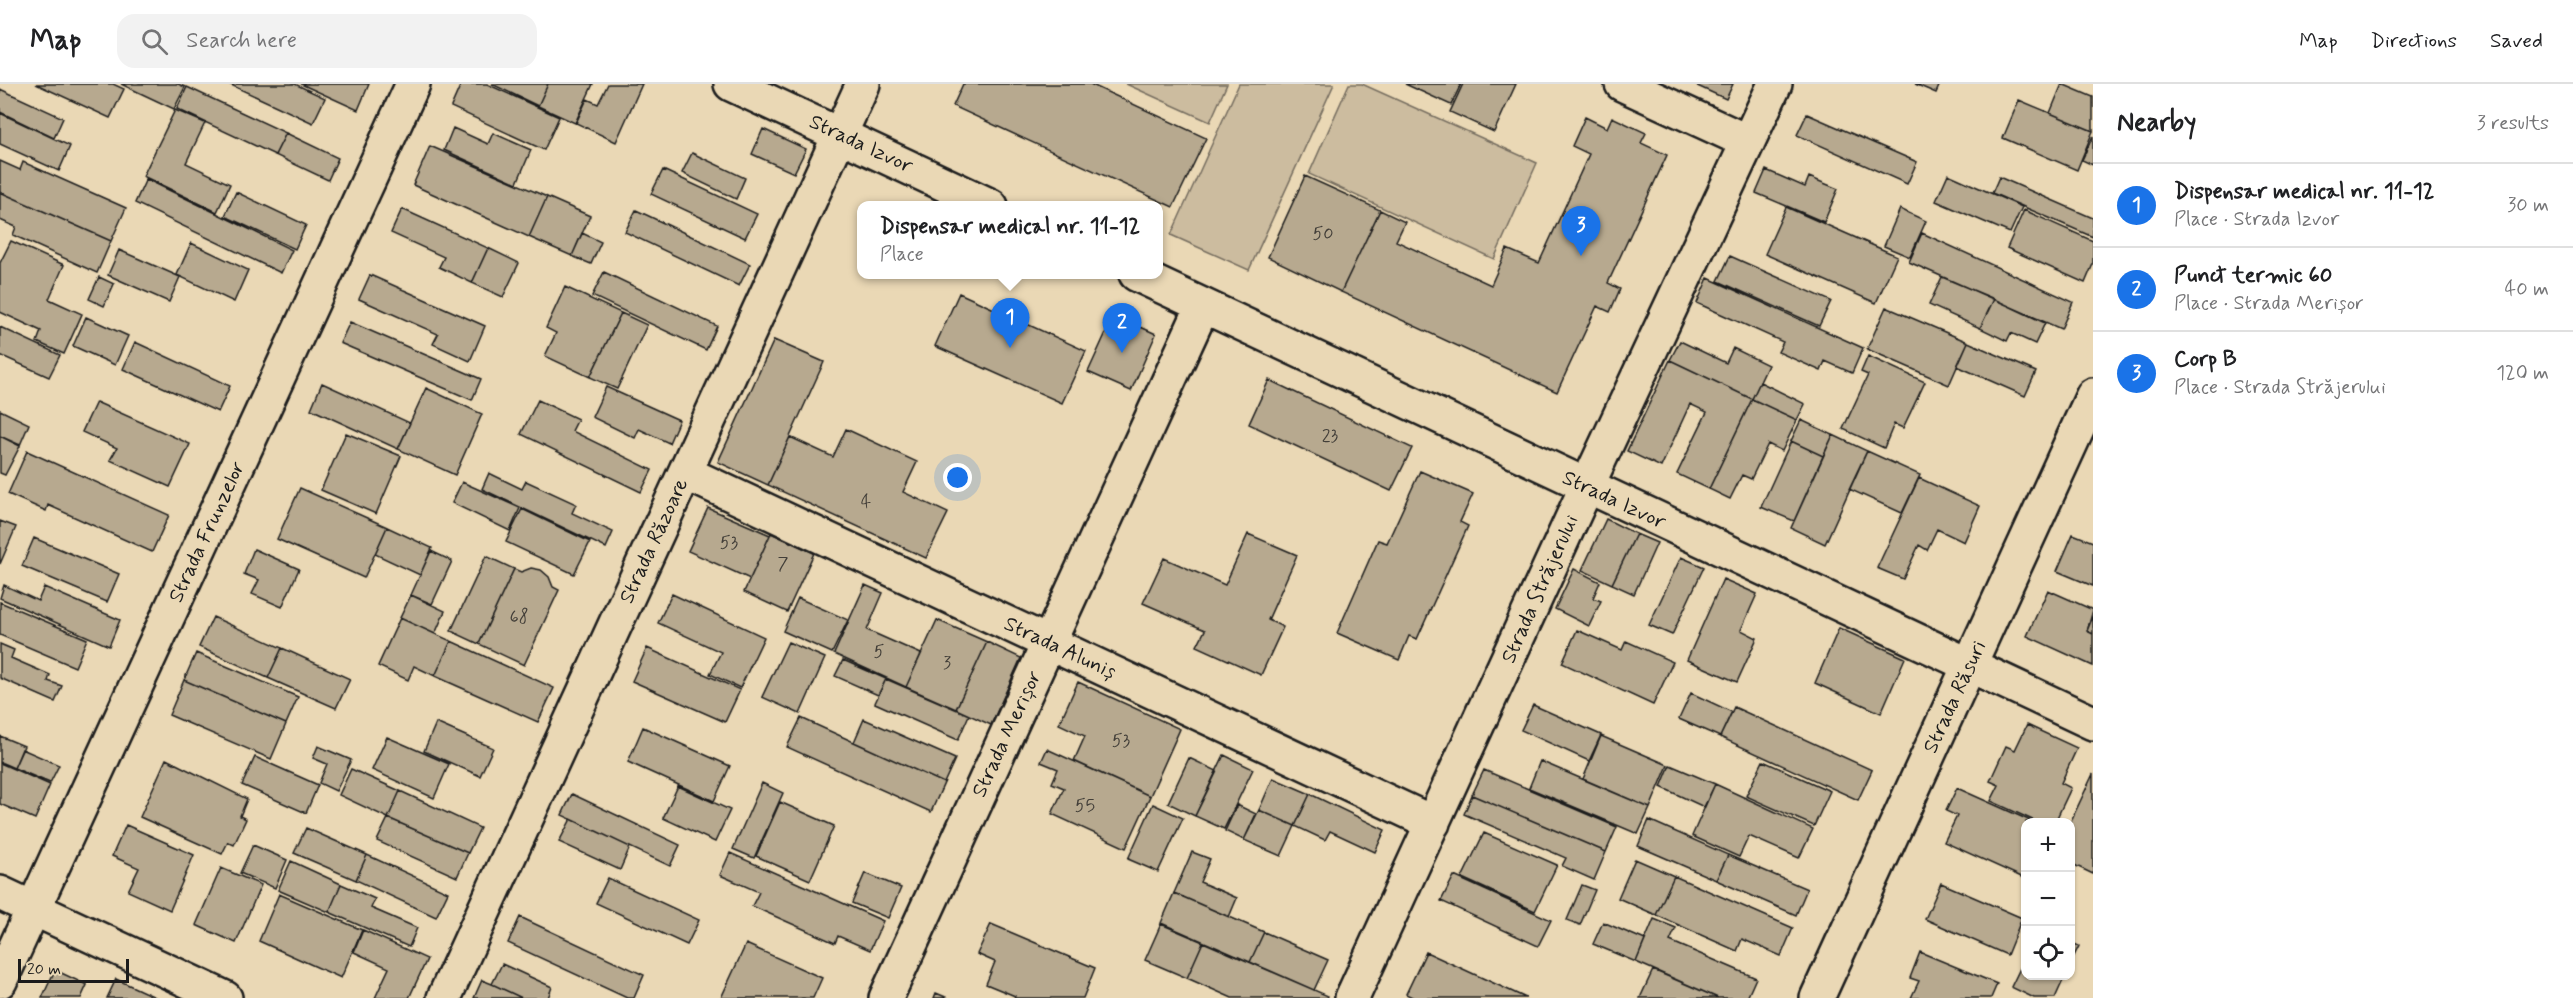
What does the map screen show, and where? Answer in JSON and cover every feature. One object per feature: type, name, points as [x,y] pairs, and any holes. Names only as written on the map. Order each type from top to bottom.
[{"type":"street","name":"Strada Frunzelor","points":[[0,981],[413,84]]},
{"type":"street","name":"Strada Izvor","points":[[731,84],[980,201]]},
{"type":"street","name":"Strada Răzoare","points":[[444,998],[863,84]]},
{"type":"street","points":[[1622,84],[1748,142]]},
{"type":"street","name":"Strada Străjerului","points":[[1352,998],[1775,84]]},
{"type":"street","name":"Strada Izvor","points":[[1147,279],[2093,723]]},
{"type":"street","name":"Strada Merișor","points":[[886,998],[1203,306]]},
{"type":"street","name":"Strada Răsuri","points":[[1817,998],[2093,395]]},
{"type":"street","name":"Strada Aluniș","points":[[686,473],[1434,823]]},
{"type":"street","points":[[0,893],[225,998]]},
{"type":"shaded area","points":[[1126,84],[1227,84],[1210,122]]},
{"type":"shaded area","points":[[1239,84],[1334,84],[1249,270],[1171,235]]},
{"type":"shaded area","points":[[1349,84],[1362,84],[1537,163],[1494,259],[1309,174]]},
{"type":"building","points":[[36,84],[113,84],[124,89],[110,118]]},
{"type":"building","points":[[121,84],[178,84],[185,87],[174,109]]},
{"type":"building","points":[[229,84],[295,84],[325,98],[313,123]]},
{"type":"building","points":[[301,84],[369,84],[358,110]]},
{"type":"building","points":[[461,84],[487,84],[559,117],[544,150],[451,107]]},
{"type":"building","points":[[492,84],[548,84],[538,106]]},
{"type":"building","points":[[548,84],[593,84],[575,123],[538,106]]},
{"type":"building","points":[[608,84],[642,84],[616,142],[576,123],[587,99],[598,104]]},
{"type":"building","points":[[963,84],[1090,84],[1206,138],[1173,207],[953,106]]},
{"type":"building","points":[[1405,84],[1461,84],[1451,105]]},
{"type":"building","points":[[1463,84],[1516,84],[1494,132],[1450,112]]},
{"type":"building","points":[[1693,84],[1733,84],[1726,99]]},
{"type":"building","points":[[1915,84],[1940,84],[1936,93]]},
{"type":"building","points":[[2062,84],[2093,97],[2093,131],[2050,113]]},
{"type":"building","points":[[187,87],[286,133],[275,155],[177,109]]},
{"type":"building","points":[[0,89],[63,118],[54,138],[0,112]]},
{"type":"building","points":[[2019,100],[2093,131],[2077,170],[2003,138]]},
{"type":"building","points":[[175,110],[205,123],[186,163],[230,184],[217,212],[143,176]]},
{"type":"building","points":[[0,113],[70,146],[59,171],[0,144]]},
{"type":"building","points":[[1807,114],[1917,162],[1907,184],[1797,135]]},
{"type":"building","points":[[1585,117],[1607,128],[1612,117],[1646,133],[1641,143],[1667,155],[1608,283],[1620,289],[1610,312],[1597,306],[1557,392],[1341,292],[1380,210],[1405,222],[1396,241],[1491,285],[1507,249],[1539,263],[1589,154],[1572,146]]},
{"type":"building","points":[[453,128],[488,144],[493,133],[531,150],[517,183],[444,150]]},
{"type":"building","points":[[763,129],[806,149],[794,173],[752,154]]},
{"type":"building","points":[[286,133],[338,158],[328,180],[275,155]]},
{"type":"building","points":[[2093,136],[2093,165],[2082,160]]},
{"type":"building","points":[[430,146],[547,197],[529,237],[413,185]]},
{"type":"building","points":[[692,153],[745,178],[736,199],[682,173]]},
{"type":"building","points":[[0,161],[20,170],[23,162],[126,208],[111,241],[0,192]]},
{"type":"building","points":[[663,170],[757,214],[745,238],[651,194]]},
{"type":"building","points":[[1766,170],[1805,187],[1809,177],[1838,189],[1824,222],[1756,193]]},
{"type":"building","points":[[1948,174],[2022,207],[2010,233],[1936,201]]},
{"type":"building","points":[[1305,176],[1380,210],[1341,292],[1268,257]]},
{"type":"building","points":[[1999,177],[2093,218],[2093,237],[1992,193]]},
{"type":"building","points":[[146,179],[292,250],[281,273],[135,203]]},
{"type":"building","points":[[0,192],[111,241],[97,273],[13,235],[16,227],[0,220]]},
{"type":"building","points":[[236,192],[306,225],[295,249],[225,216]]},
{"type":"building","points":[[547,197],[590,216],[572,256],[529,237]]},
{"type":"building","points":[[1786,207],[1897,256],[1876,303],[1765,254]]},
{"type":"building","points":[[402,209],[488,248],[472,283],[439,267],[444,257],[391,233]]},
{"type":"building","points":[[1900,209],[1926,221],[1910,257],[1884,246]]},
{"type":"building","points":[[636,210],[750,264],[739,286],[625,232]]},
{"type":"building","points":[[2024,210],[2093,241],[2093,264],[2085,283],[2007,248]]},
{"type":"building","points":[[582,233],[601,242],[591,264],[572,256]]},
{"type":"building","points":[[1922,233],[2073,302],[2061,329],[1909,262]]},
{"type":"building","points":[[11,241],[64,265],[49,299],[82,314],[64,354],[37,342],[41,331],[0,312],[0,263]]},
{"type":"building","points":[[191,243],[248,270],[234,302],[177,275]]},
{"type":"building","points":[[488,248],[519,263],[503,297],[472,283]]},
{"type":"building","points":[[119,250],[180,277],[169,302],[108,275]]},
{"type":"building","points":[[1730,256],[1831,301],[1819,326],[1718,281]]},
{"type":"building","points":[[604,272],[717,326],[706,350],[592,296]]},
{"type":"building","points":[[370,275],[485,326],[470,361],[433,344],[438,334],[359,299]]},
{"type":"building","points":[[99,277],[114,284],[104,306],[89,299]]},
{"type":"building","points":[[1942,277],[1994,299],[1980,328],[1929,305]]},
{"type":"building","points":[[1708,278],[1863,348],[1852,373],[1825,361],[1821,371],[1778,352],[1783,342],[1697,303]]},
{"type":"building","points":[[565,287],[621,313],[590,377],[545,356],[556,333],[546,328]]},
{"type":"building","points":[[959,293],[1086,351],[1062,403],[935,346]]},
{"type":"building","points":[[1994,299],[2045,323],[2035,344],[2011,333],[2007,341],[1980,328]]},
{"type":"building","points":[[1886,307],[1968,342],[1949,385],[1867,349]]},
{"type":"building","points":[[621,313],[647,325],[617,389],[590,377]]},
{"type":"building","points":[[1114,315],[1156,334],[1131,391],[1088,372]]},
{"type":"building","points":[[86,317],[128,336],[115,365],[73,346]]},
{"type":"building","points":[[350,322],[481,379],[472,400],[340,343]]},
{"type":"building","points":[[0,327],[60,355],[49,377],[0,355]]},
{"type":"building","points":[[774,340],[824,362],[768,485],[718,462]]},
{"type":"building","points":[[1680,341],[1726,363],[1733,348],[1768,365],[1752,399],[1670,360]]},
{"type":"building","points":[[135,342],[230,386],[218,412],[123,369]]},
{"type":"building","points":[[1968,342],[2036,372],[2025,396],[1957,366]]},
{"type":"building","points":[[1868,356],[1925,382],[1903,428],[1894,424],[1884,448],[1843,429],[1868,375],[1861,372]]},
{"type":"building","points":[[1670,360],[1752,399],[1709,489],[1677,474],[1707,412],[1690,404],[1661,467],[1627,451]]},
{"type":"building","points":[[1269,380],[1412,448],[1391,491],[1249,424]]},
{"type":"building","points":[[1760,382],[1805,404],[1797,420],[1752,399]]},
{"type":"building","points":[[322,383],[410,423],[398,449],[311,409]]},
{"type":"building","points":[[606,387],[679,420],[669,443],[639,429],[635,438],[592,417]]},
{"type":"building","points":[[426,388],[482,414],[455,475],[398,449]]},
{"type":"building","points":[[1752,399],[1797,420],[1782,451],[1768,444],[1751,479],[1742,475],[1730,499],[1709,489]]},
{"type":"building","points":[[538,400],[578,419],[572,431],[652,470],[641,492],[521,434]]},
{"type":"building","points":[[96,402],[190,444],[170,487],[110,460],[117,448],[82,432]]},
{"type":"building","points":[[0,410],[29,424],[20,445],[0,436]]},
{"type":"building","points":[[1801,420],[1833,435],[1823,456],[1791,441]]},
{"type":"building","points":[[846,429],[917,462],[903,492],[948,513],[926,558],[768,485],[790,437],[833,457]]},
{"type":"building","points":[[346,433],[401,456],[376,514],[321,490]]},
{"type":"building","points":[[1833,435],[1867,451],[1825,544],[1791,528]]},
{"type":"building","points":[[0,436],[20,446],[5,475],[0,473]]},
{"type":"building","points":[[1791,441],[1823,456],[1794,521],[1761,507]]},
{"type":"building","points":[[27,451],[169,515],[152,552],[48,505],[46,511],[8,494]]},
{"type":"building","points":[[1867,451],[1920,475],[1902,513],[1849,489]]},
{"type":"building","points":[[1420,471],[1473,494],[1460,522],[1468,526],[1417,639],[1409,636],[1399,660],[1337,633],[1378,540],[1387,543]]},
{"type":"building","points":[[489,473],[522,489],[526,481],[576,504],[572,513],[613,532],[606,548],[482,489]]},
{"type":"building","points":[[1919,478],[1980,506],[1964,542],[1937,529],[1927,550],[1919,545],[1903,579],[1877,568]]},
{"type":"building","points":[[462,482],[520,508],[510,531],[452,503]]},
{"type":"building","points":[[300,488],[387,527],[364,578],[277,539]]},
{"type":"building","points":[[708,508],[770,535],[750,579],[688,551]]},
{"type":"building","points":[[522,509],[590,542],[574,574],[506,542]]},
{"type":"building","points":[[1606,519],[1636,534],[1612,584],[1582,570]]},
{"type":"building","points":[[0,521],[16,527],[0,564]]},
{"type":"building","points":[[387,527],[432,548],[420,575],[375,554]]},
{"type":"building","points":[[771,533],[814,553],[787,612],[744,592]]},
{"type":"building","points":[[1248,534],[1297,555],[1268,620],[1283,627],[1261,675],[1197,646],[1205,630],[1143,603],[1164,558],[1225,585]]},
{"type":"building","points":[[1636,534],[1657,543],[1634,594],[1612,584]]},
{"type":"building","points":[[2073,534],[2093,542],[2093,586],[2057,571]]},
{"type":"building","points":[[34,538],[119,574],[107,602],[22,566]]},
{"type":"building","points":[[254,549],[299,569],[282,607],[252,594],[259,580],[244,574]]},
{"type":"building","points":[[431,551],[452,561],[432,604],[411,595]]},
{"type":"building","points":[[486,556],[514,569],[479,644],[451,631]]},
{"type":"building","points":[[1681,557],[1704,567],[1672,635],[1649,625]]},
{"type":"building","points":[[531,568],[541,570],[549,577],[553,587],[559,590],[524,665],[479,644],[514,569],[521,572]]},
{"type":"building","points":[[1574,569],[1600,582],[1593,598],[1601,601],[1589,626],[1555,609]]},
{"type":"building","points":[[1723,579],[1757,594],[1741,630],[1757,638],[1737,682],[1687,660]]},
{"type":"building","points":[[4,585],[38,601],[44,587],[120,620],[109,646],[0,598]]},
{"type":"building","points":[[865,585],[883,593],[867,630],[921,654],[906,687],[834,654]]},
{"type":"building","points":[[2048,590],[2093,610],[2087,631],[2093,634],[2093,666],[2027,636]]},
{"type":"building","points":[[672,594],[764,637],[740,688],[710,674],[721,652],[658,623]]},
{"type":"building","points":[[411,595],[445,611],[435,634],[400,618]]},
{"type":"building","points":[[798,598],[848,620],[832,653],[783,631]]},
{"type":"building","points":[[0,602],[87,639],[75,667],[0,635]]},
{"type":"building","points":[[2093,616],[2093,634],[2087,631]]},
{"type":"building","points":[[213,617],[282,648],[268,678],[199,647]]},
{"type":"building","points":[[400,618],[451,641],[435,676],[414,666],[408,680],[378,666]]},
{"type":"building","points":[[937,620],[987,642],[956,709],[906,687]]},
{"type":"building","points":[[1839,628],[1905,658],[1881,713],[1815,683]]},
{"type":"building","points":[[1577,630],[1622,650],[1626,641],[1673,662],[1653,705],[1562,663]]},
{"type":"building","points":[[451,641],[554,688],[538,722],[435,676]]},
{"type":"building","points":[[788,642],[825,658],[800,714],[762,697]]},
{"type":"building","points":[[987,642],[1021,658],[991,725],[956,709]]},
{"type":"building","points":[[0,644],[14,650],[11,658],[50,675],[48,681],[62,686],[55,702],[0,678]]},
{"type":"building","points":[[282,648],[350,679],[336,708],[268,678]]},
{"type":"building","points":[[647,648],[740,690],[725,722],[632,681]]},
{"type":"building","points":[[196,653],[298,697],[286,724],[184,680]]},
{"type":"building","points":[[843,660],[886,679],[878,695],[835,676]]},
{"type":"building","points":[[886,679],[969,715],[958,740],[875,703]]},
{"type":"building","points":[[184,680],[286,724],[271,759],[169,715]]},
{"type":"building","points":[[1078,682],[1180,729],[1150,796],[1074,761],[1085,736],[1059,724]]},
{"type":"building","points":[[1691,693],[1732,712],[1720,737],[1679,719]]},
{"type":"building","points":[[1533,705],[1601,735],[1589,761],[1521,730]]},
{"type":"building","points":[[1734,707],[1872,770],[1858,800],[1720,737]]},
{"type":"building","points":[[801,718],[944,783],[931,812],[787,747]]},
{"type":"building","points":[[864,719],[955,759],[944,783],[854,742]]},
{"type":"building","points":[[436,723],[493,748],[480,776],[424,751]]},
{"type":"building","points":[[2027,725],[2077,748],[2061,783],[2071,788],[2057,818],[2028,818],[1991,801],[1999,785],[1990,781],[2006,746],[2015,750]]},
{"type":"building","points":[[643,727],[730,766],[714,801],[628,762]]},
{"type":"building","points":[[0,736],[24,746],[14,768],[0,762]]},
{"type":"building","points":[[1601,736],[1668,765],[1650,808],[1583,779]]},
{"type":"building","points":[[387,737],[449,764],[434,798],[372,770]]},
{"type":"building","points":[[318,746],[351,760],[336,791],[319,783],[327,764],[313,758]]},
{"type":"building","points":[[22,749],[59,765],[50,783],[14,768]]},
{"type":"building","points":[[1047,749],[1150,796],[1126,848],[1052,814],[1064,788],[1052,783],[1058,769],[1041,762]]},
{"type":"building","points":[[1224,755],[1253,769],[1224,829],[1195,816]]},
{"type":"building","points":[[255,757],[318,785],[306,813],[242,785]]},
{"type":"building","points":[[1189,758],[1217,771],[1195,816],[1168,803]]},
{"type":"building","points":[[166,759],[247,799],[240,816],[246,819],[234,845],[228,842],[222,854],[140,817]]},
{"type":"building","points":[[1540,761],[1650,808],[1638,834],[1529,788]]},
{"type":"building","points":[[1763,761],[1830,791],[1814,826],[1746,796]]},
{"type":"building","points":[[0,763],[50,785],[35,819],[0,804]]},
{"type":"building","points":[[1670,765],[1715,784],[1704,807],[1661,787]]},
{"type":"building","points":[[351,769],[400,791],[388,818],[339,795]]},
{"type":"building","points":[[1484,770],[1617,827],[1606,852],[1472,795]]},
{"type":"building","points":[[2093,774],[2093,874],[2075,865],[2075,818],[2072,818]]},
{"type":"building","points":[[1273,778],[1310,794],[1295,826],[1259,810]]},
{"type":"building","points":[[762,783],[783,793],[754,858],[733,849]]},
{"type":"building","points":[[1715,784],[1813,829],[1799,858],[1749,836],[1739,857],[1692,836]]},
{"type":"building","points":[[678,786],[730,810],[715,842],[663,818]]},
{"type":"building","points":[[1957,788],[2024,818],[2021,818],[2021,877],[1944,842],[1957,816],[1946,811]]},
{"type":"building","points":[[400,791],[480,828],[468,853],[388,818]]},
{"type":"building","points":[[572,794],[680,845],[670,866],[562,815]]},
{"type":"building","points":[[1310,794],[1385,830],[1375,852],[1330,831],[1325,840],[1295,826]]},
{"type":"building","points":[[1472,795],[1606,852],[1594,880],[1562,866],[1566,858],[1464,814]]},
{"type":"building","points":[[780,802],[834,826],[810,880],[756,856]]},
{"type":"building","points":[[1153,804],[1183,818],[1158,872],[1128,859]]},
{"type":"building","points":[[1237,805],[1256,814],[1244,840],[1225,831]]},
{"type":"building","points":[[1259,810],[1295,826],[1281,856],[1244,840]]},
{"type":"building","points":[[388,818],[468,853],[457,877],[377,841]]},
{"type":"building","points":[[571,819],[630,847],[620,870],[559,842]]},
{"type":"building","points":[[1649,820],[1728,855],[1716,880],[1638,846]]},
{"type":"building","points":[[126,825],[194,855],[170,910],[128,891],[139,868],[112,856]]},
{"type":"building","points":[[306,828],[367,855],[356,880],[294,853]]},
{"type":"building","points":[[1484,833],[1557,865],[1535,911],[1462,878]]},
{"type":"building","points":[[253,845],[287,860],[275,888],[240,873]]},
{"type":"building","points":[[1192,852],[1210,859],[1200,882],[1237,898],[1229,917],[1174,893]]},
{"type":"building","points":[[730,853],[883,921],[870,950],[838,936],[835,943],[752,906],[759,892],[720,875]]},
{"type":"building","points":[[367,855],[448,892],[436,917],[356,880]]},
{"type":"building","points":[[1728,855],[1807,889],[1796,915],[1716,880]]},
{"type":"building","points":[[1635,859],[1674,876],[1656,915],[1618,898]]},
{"type":"building","points":[[291,861],[341,884],[329,912],[278,890]]},
{"type":"building","points":[[221,868],[261,885],[236,943],[196,925]]},
{"type":"building","points":[[865,873],[901,888],[888,918],[852,903]]},
{"type":"building","points":[[1454,876],[1551,920],[1538,946],[1441,901]]},
{"type":"building","points":[[1674,876],[1793,928],[1781,956],[1742,939],[1737,951],[1656,915]]},
{"type":"building","points":[[608,878],[699,920],[687,945],[596,903]]},
{"type":"building","points":[[1941,883],[2021,918],[2021,920],[2007,955],[1925,919]]},
{"type":"building","points":[[341,884],[375,899],[371,908],[417,928],[409,947],[329,912]]},
{"type":"building","points":[[1582,885],[1595,890],[1580,925],[1567,920]]},
{"type":"building","points":[[1174,893],[1264,932],[1250,962],[1161,923]]},
{"type":"building","points":[[279,894],[362,930],[341,978],[259,941]]},
{"type":"building","points":[[520,917],[644,975],[634,998],[627,998],[508,943]]},
{"type":"building","points":[[1654,919],[1676,928],[1670,941],[1756,978],[1747,998],[1718,998],[1636,962]]},
{"type":"building","points":[[1603,922],[1645,940],[1636,962],[1593,944]]},
{"type":"building","points":[[991,924],[1095,968],[1083,998],[1014,998],[1015,996],[986,984],[995,962],[977,954]]},
{"type":"building","points":[[1161,924],[1203,942],[1187,978],[1145,960]]},
{"type":"building","points":[[363,930],[427,959],[409,998],[375,998],[389,968],[354,952]]},
{"type":"building","points":[[1264,932],[1328,960],[1314,990],[1250,962]]},
{"type":"building","points":[[1203,942],[1328,996],[1327,998],[1232,998],[1187,978]]},
{"type":"building","points":[[746,944],[822,978],[813,998],[721,998]]},
{"type":"building","points":[[1426,952],[1526,998],[1414,998],[1406,994]]},
{"type":"building","points":[[1920,952],[1997,984],[1991,998],[1911,998],[1919,981],[1910,978]]},
{"type":"building","points":[[502,964],[552,987],[548,998],[522,998],[492,984]]},
{"type":"building","points":[[2021,966],[2021,980],[2063,980],[2055,998],[2034,998],[2011,987]]},
{"type":"building","points":[[55,970],[87,985],[81,998],[42,998]]},
{"type":"building","points":[[1653,970],[1718,998],[1640,998]]},
{"type":"building","points":[[116,979],[155,997],[155,998],[107,998]]},
{"type":"building","points":[[482,980],[492,984],[522,998],[474,998]]},
{"type":"building","points":[[936,993],[948,998],[934,998]]},
{"type":"place","name":"Corp B","points":[[1581,256]]},
{"type":"place","name":"Dispensar medical nr. 11-12","points":[[1010,348]]},
{"type":"place","name":"Punct termic 60","points":[[1122,353]]}]
